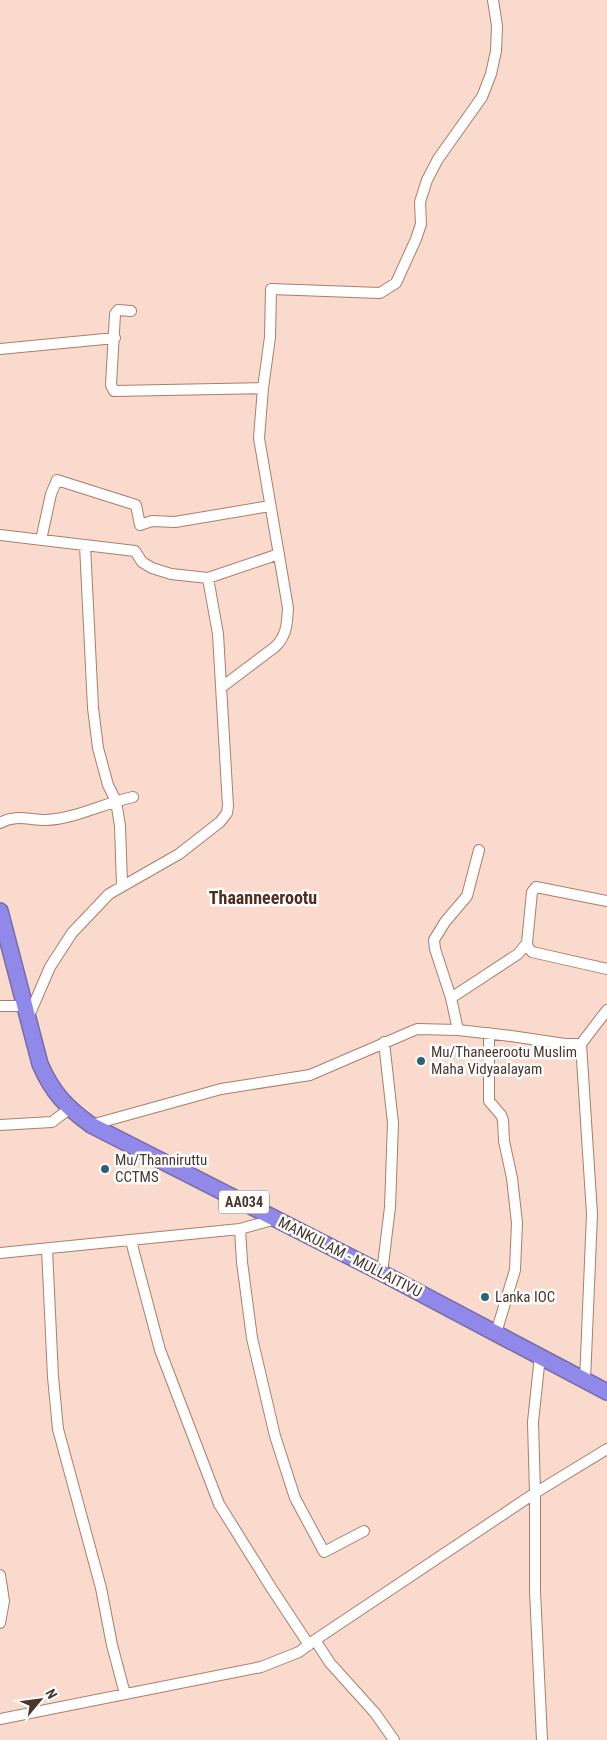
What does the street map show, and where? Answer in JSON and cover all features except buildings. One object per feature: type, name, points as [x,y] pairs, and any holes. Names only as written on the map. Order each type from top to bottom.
[{"type":"highway","name":"MANKULAM - MULLAITIVU","points":[[0,911],[40,1064],[47,1079],[69,1109],[91,1125],[278,1219],[607,1392]]},
{"type":"street","points":[[222,687],[275,647],[282,640],[287,628],[288,608],[259,438],[270,337],[271,289],[380,293],[396,282],[416,239],[420,224],[420,202],[427,180],[438,159],[482,97],[491,74],[496,51],[497,26],[493,0]]},
{"type":"street","points":[[131,312],[118,310],[115,314],[111,385],[114,391],[263,388]]},
{"type":"street","points":[[0,348],[115,338]]},
{"type":"street","points":[[41,540],[51,494],[57,480],[136,505],[140,525],[152,521],[175,522],[270,506]]},
{"type":"street","points":[[0,536],[135,551],[142,562],[152,568],[171,574],[208,578],[279,554]]},
{"type":"street","points":[[85,545],[92,708],[98,748],[108,785],[116,800],[120,826],[122,885]]},
{"type":"street","points":[[0,1006],[26,1012],[50,967],[72,933],[109,894],[179,854],[220,822],[227,813],[218,634],[208,578]]},
{"type":"street","points":[[0,822],[9,817],[46,820],[63,818],[116,800],[133,797]]},
{"type":"street","points":[[458,1030],[434,940],[445,922],[467,896],[479,850]]},
{"type":"street","points":[[607,901],[536,887],[532,892],[528,943],[528,947],[532,952],[607,969]]},
{"type":"street","points":[[451,998],[518,954],[528,943]]},
{"type":"street","points":[[585,1380],[592,1214],[582,1044],[607,1010]]},
{"type":"street","points":[[91,1125],[221,1089],[310,1075],[417,1029],[458,1030],[565,1044],[582,1044]]},
{"type":"street","points":[[489,1033],[488,1101],[501,1115],[503,1120],[504,1141],[512,1178],[517,1223],[515,1270],[496,1333]]},
{"type":"street","points":[[382,1273],[390,1207],[393,1123],[384,1042]]},
{"type":"street","points":[[0,1126],[52,1122],[69,1109]]},
{"type":"street","points":[[0,1254],[240,1229],[278,1219]]},
{"type":"street","points":[[240,1229],[242,1262],[252,1338],[275,1436],[295,1498],[324,1552],[364,1531]]},
{"type":"street","points":[[132,1241],[160,1350],[219,1504],[272,1589],[312,1642],[376,1713],[394,1740]]},
{"type":"street","points":[[47,1249],[53,1377],[58,1429],[100,1588],[125,1694]]},
{"type":"street","points":[[540,1356],[533,1422],[536,1493],[535,1591],[542,1740]]},
{"type":"street","points":[[0,1719],[261,1667],[299,1652],[536,1493],[607,1449]]},
{"type":"street","points":[[0,1576],[4,1601],[0,1623]]},
{"type":"place","name":"Mu/Thaneerootu Muslim Maha Vidyaalayam","points":[[421,1061]]},
{"type":"place","name":"Mu/Thanniruttu CCTMS","points":[[105,1169]]},
{"type":"place","name":"Lanka IOC","points":[[485,1297]]},
{"type":"district","name":"Thaanneerootu","points":[[263,897]]}]
